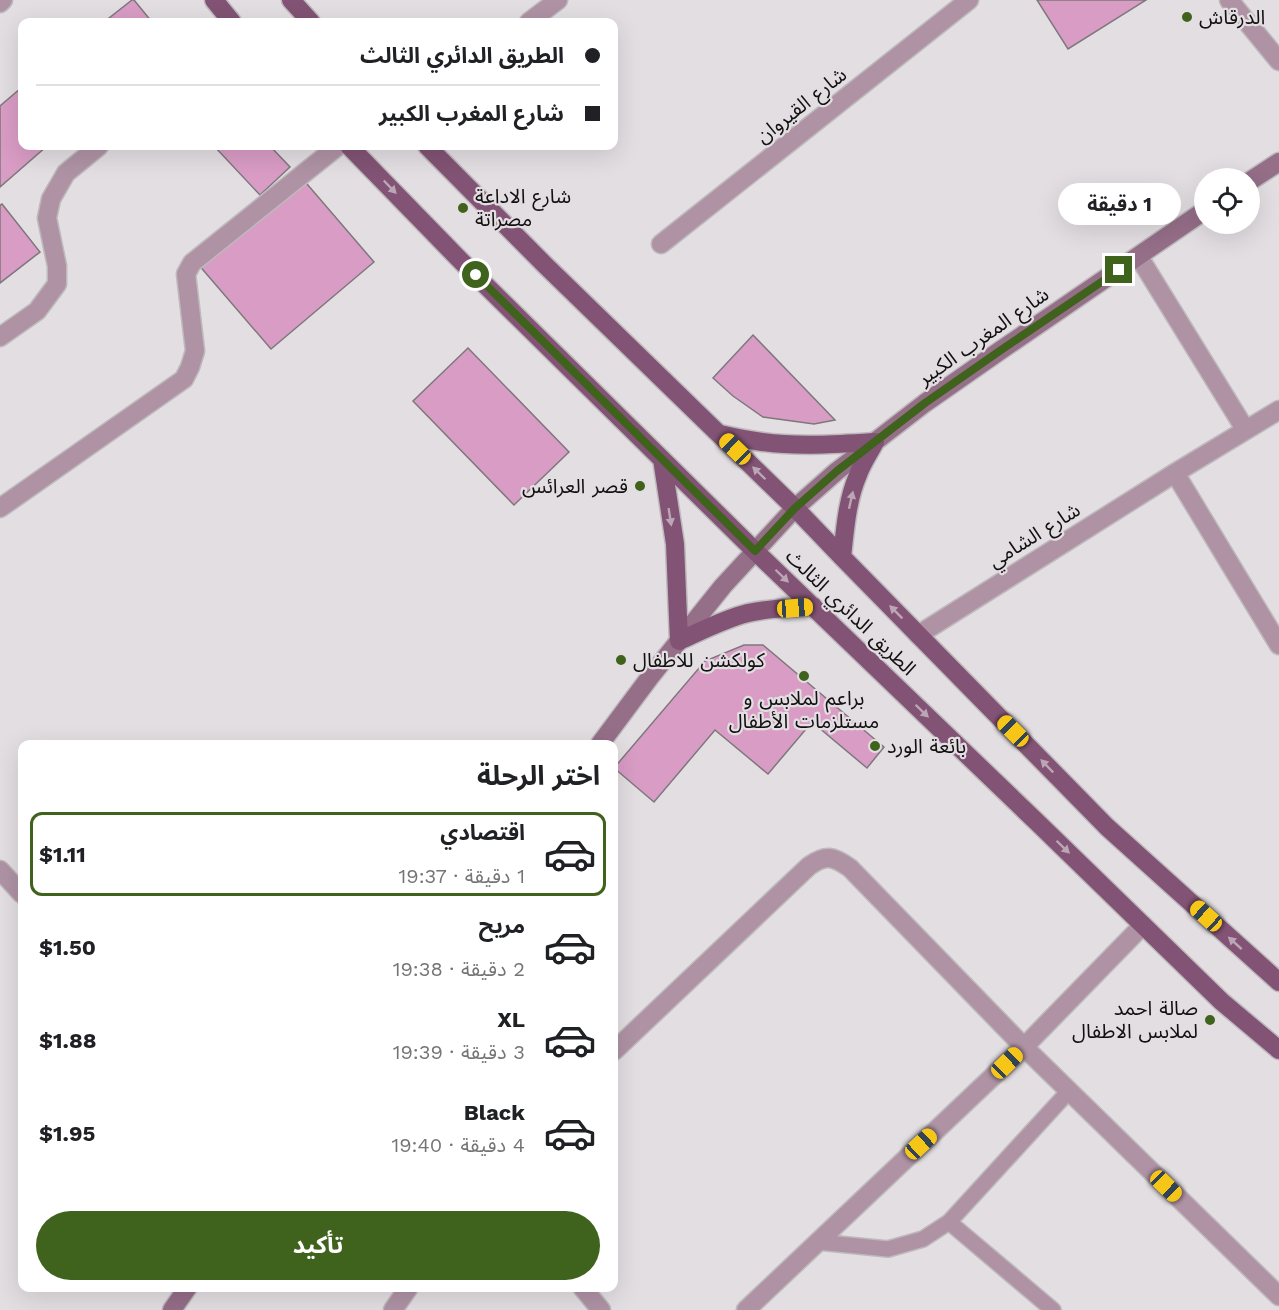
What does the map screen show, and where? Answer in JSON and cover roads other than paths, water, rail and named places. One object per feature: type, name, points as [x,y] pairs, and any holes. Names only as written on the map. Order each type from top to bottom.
[{"type":"main road","points":[[214,0],[229,18]]},
{"type":"main road","points":[[291,0],[307,18]]},
{"type":"main road","name":"الطريق الدائري الثالث","points":[[353,150],[755,551],[1221,1001],[1279,1050]]},
{"type":"main road","name":"الطريق الدائري الثالث","points":[[430,150],[795,508],[1107,827],[1276,975]]},
{"type":"main road","points":[[720,434],[762,442],[801,445],[875,442]]},
{"type":"main road","points":[[842,557],[846,526],[858,474],[875,442]]},
{"type":"main road","points":[[662,459],[675,544],[679,641],[716,624],[748,613],[813,606]]},
{"type":"street","points":[[534,18],[558,0]]},
{"type":"street","name":"شارع القيروان","points":[[661,244],[969,0]]},
{"type":"street","points":[[1239,3],[1279,62]]},
{"type":"street","points":[[0,337],[37,311],[57,284],[57,266],[47,218],[51,199],[66,173],[94,150]]},
{"type":"street","points":[[0,508],[184,379],[195,351],[186,274],[192,263],[333,150]]},
{"type":"street","points":[[1260,174],[1279,162]]},
{"type":"street","name":"شارع المغرب الكبير","points":[[603,740],[723,586],[795,508],[837,471],[925,403],[1194,218]]},
{"type":"street","points":[[1139,257],[1245,429]]},
{"type":"street","name":"شارع الشامي","points":[[918,635],[1174,473],[1279,410]]},
{"type":"street","points":[[1174,473],[1279,645]]},
{"type":"street","points":[[618,1047],[809,866],[828,857],[838,860],[850,868],[1024,1047],[1279,1296]]},
{"type":"street","points":[[0,870],[18,890]]},
{"type":"street","points":[[746,1310],[1024,1047],[1143,925]]},
{"type":"street","points":[[172,1310],[185,1292]]},
{"type":"street","points":[[393,1310],[406,1292]]},
{"type":"street","points":[[586,1292],[601,1310]]},
{"type":"lane","points":[[818,1242],[888,1249],[923,1239],[949,1222],[1069,1091]]},
{"type":"lane","points":[[949,1222],[1053,1310]]},
{"type":"place","name":"الدرقاش","points":[[1187,17]]},
{"type":"place","name":"شارع الاداعة مصراتة","points":[[463,208]]},
{"type":"place","name":"قصر العرائس","points":[[640,486]]},
{"type":"place","name":"كولكشن للاطفال","points":[[621,660]]},
{"type":"place","name":"براعم لملابس و مستلزمات الأطفال","points":[[804,676]]},
{"type":"place","name":"بائعة الورد","points":[[875,746]]},
{"type":"place","name":"صالة احمد لملابس الاطفال","points":[[1210,1020]]}]
